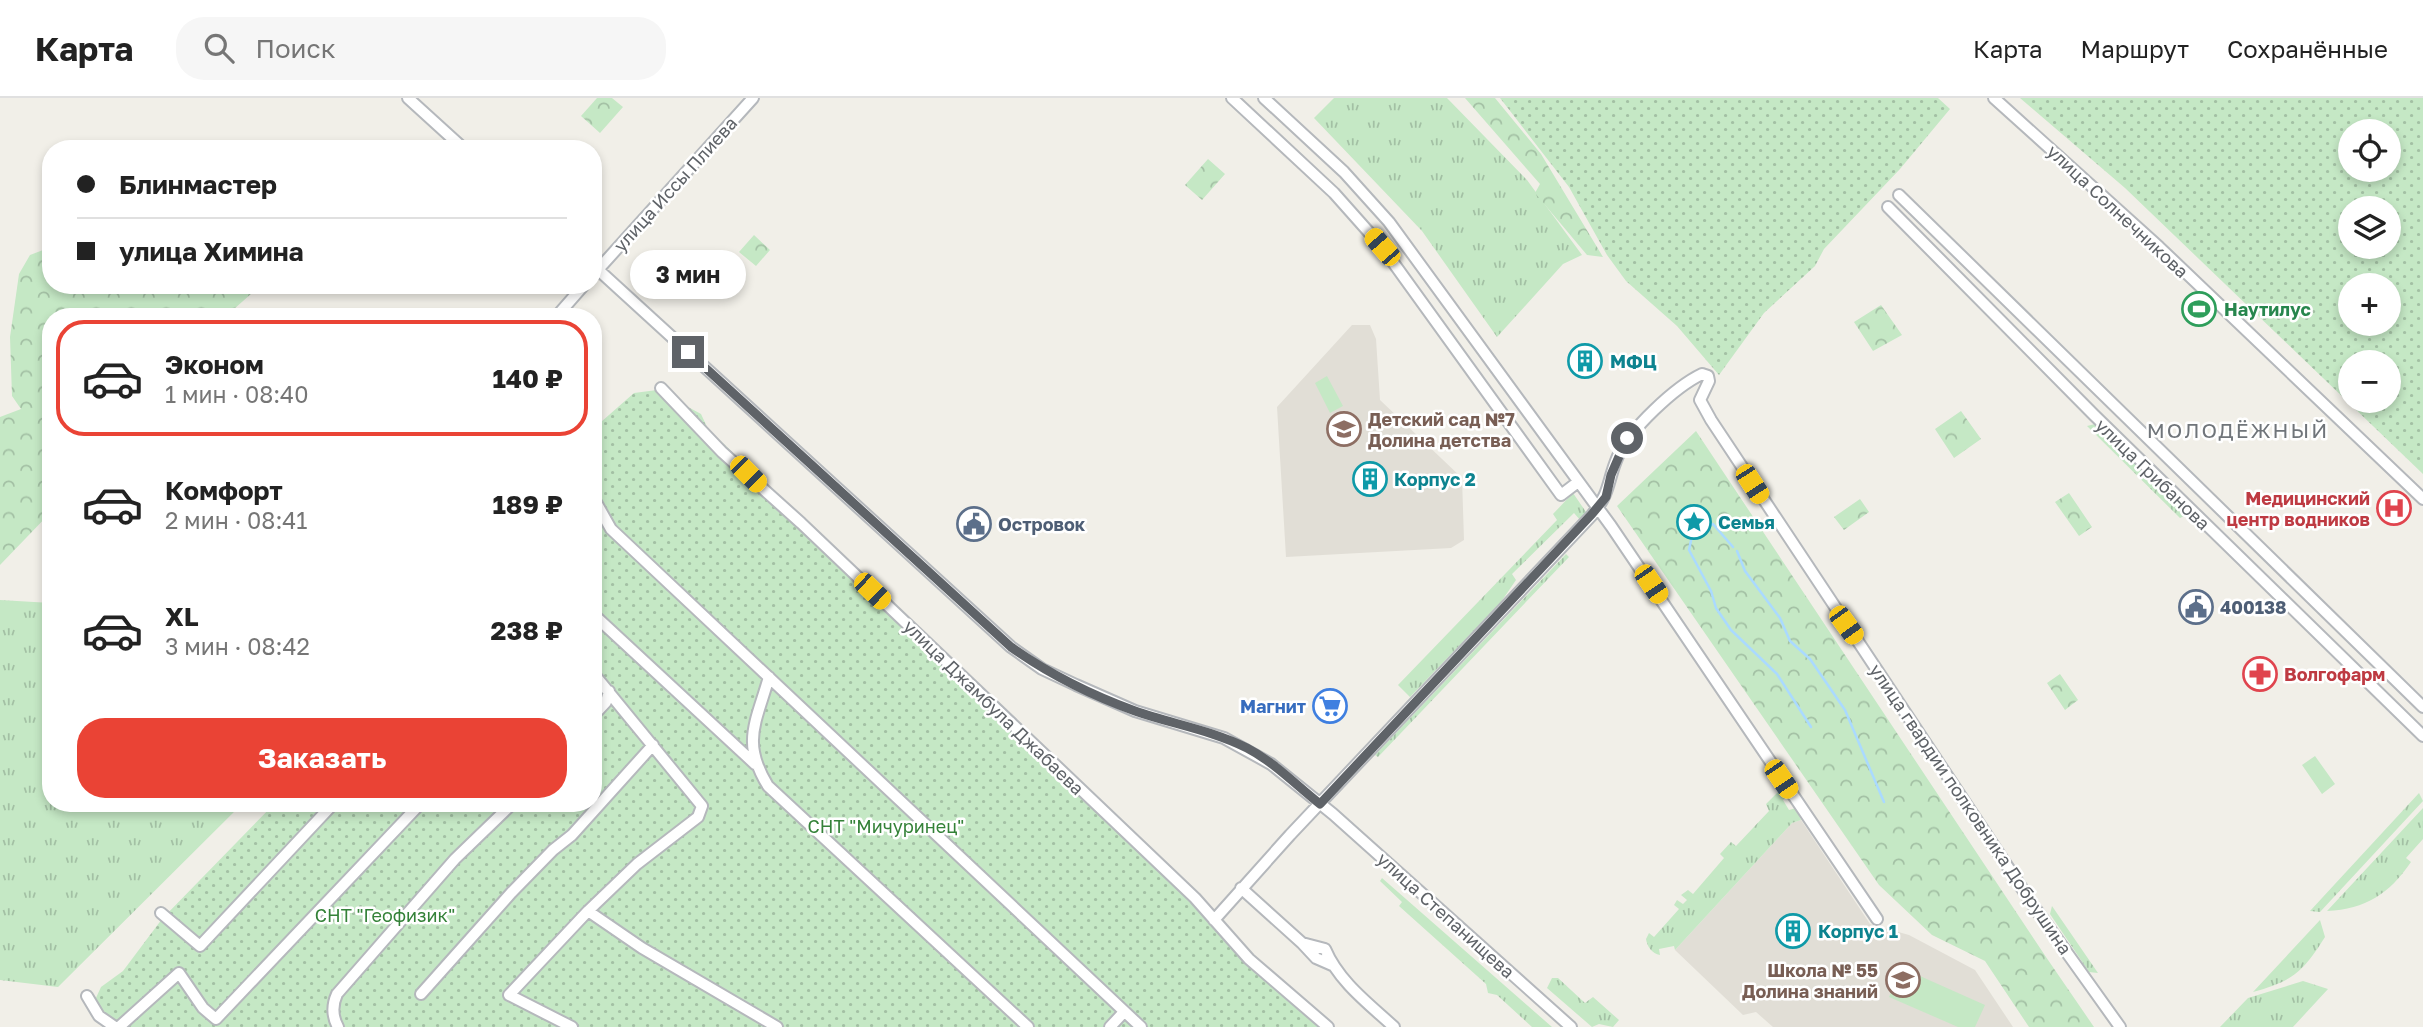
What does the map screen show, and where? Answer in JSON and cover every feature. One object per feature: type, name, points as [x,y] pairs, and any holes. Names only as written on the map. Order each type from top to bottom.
[{"type":"street","points":[[408,98],[454,140]]},
{"type":"street","name":"улица Иссы Плиева","points":[[602,262],[753,98]]},
{"type":"street","points":[[1232,98],[1326,186],[1382,247],[1561,495],[1578,482]]},
{"type":"street","points":[[1264,98],[1344,172],[1389,222],[1598,508],[1877,919]]},
{"type":"street","name":"улица Солнечникова","points":[[1994,98],[2159,247],[2423,499]]},
{"type":"street","name":"улица Грибанова","points":[[1899,195],[2423,707]]},
{"type":"street","name":"улица Грибанова","points":[[1888,206],[2094,415],[2423,736]]},
{"type":"street","name":"улица Степанищева","points":[[602,276],[1011,647],[1042,669],[1124,706],[1196,728],[1248,749],[1320,804],[1571,1027]]},
{"type":"street","points":[[564,308],[576,294]]},
{"type":"street","name":"улица гвардии полковника Добрушина","points":[[1598,508],[1606,497],[1611,475],[1627,438],[1685,385],[1702,374],[1709,379],[1700,400],[1708,415],[2029,899],[2120,1027]]},
{"type":"street","name":"улица Джамбула Джабаева","points":[[661,388],[722,452],[801,523],[1214,920],[1249,959],[1328,1027]]},
{"type":"street","points":[[1214,920],[1598,508]]},
{"type":"street","points":[[602,513],[611,529],[1141,1027]]},
{"type":"street","points":[[602,622],[755,764],[768,786],[1028,1027]]},
{"type":"street","points":[[755,764],[751,744],[769,677]]},
{"type":"street","points":[[572,1027],[509,995],[637,864],[698,817],[702,806],[602,683]]},
{"type":"street","points":[[602,706],[609,691]]},
{"type":"street","points":[[602,802],[653,745]]},
{"type":"street","points":[[161,913],[200,946],[326,812]]},
{"type":"street","points":[[87,996],[99,1016],[117,1027],[179,973],[203,1008],[216,1019],[412,812]]},
{"type":"street","points":[[338,1027],[334,1018],[334,1002],[338,994],[456,859],[504,812]]},
{"type":"street","points":[[421,994],[511,893],[593,812]]},
{"type":"street","points":[[1241,888],[1302,943],[1325,949],[1332,965],[1394,1027]]},
{"type":"street","points":[[589,911],[642,948],[777,1027]]},
{"type":"street","points":[[1110,1027],[1124,1012]]},
{"type":"shaded area","name":"Детский сад №7 Долина детства","points":[[1352,325],[1370,325],[1376,339],[1380,400],[1462,478],[1464,540],[1451,548],[1286,557],[1277,407]]},
{"type":"shaded area","points":[[1801,820],[1870,924],[1909,935],[1975,970],[2013,1027],[1773,1027],[1756,1012],[1743,1015],[1675,950],[1792,823]]},
{"type":"green space","points":[[597,98],[612,98],[623,107],[600,133],[581,116]]},
{"type":"green space","points":[[1334,98],[1447,98],[1527,180],[1582,255],[1563,264],[1497,337],[1422,231],[1314,118]]},
{"type":"green space","points":[[1465,98],[1495,98],[1541,154],[1603,257],[1587,255],[1535,193],[1540,184]]},
{"type":"green space","points":[[1500,98],[1938,98],[1950,109],[1900,169],[1824,249],[1815,266],[1764,313],[1719,375],[1677,326],[1626,281],[1607,255],[1569,187]]},
{"type":"green space","points":[[2020,98],[2423,98],[2423,474],[2359,413],[2401,413],[2401,350],[2338,350],[2338,392],[2125,188]]},
{"type":"green space","points":[[1208,159],[1225,174],[1202,200],[1185,185]]},
{"type":"green space","points":[[754,235],[770,250],[756,266],[739,252]]},
{"type":"green space","points":[[42,250],[42,294],[251,294],[235,308],[42,308],[42,521],[0,565],[0,417],[21,409],[12,396],[10,337],[19,274],[30,255]]},
{"type":"green space","points":[[1881,305],[1902,335],[1873,351],[1854,322]]},
{"type":"green space","points":[[1327,376],[1343,406],[1330,413],[1315,383]]},
{"type":"green space","name":"СНТ \"Мичуринец\"","points":[[657,390],[701,414],[708,429],[1119,818],[1251,954],[1331,1027],[119,1027],[105,1016],[95,1000],[101,987],[123,971],[162,919],[266,812],[602,812],[602,421],[634,393]]},
{"type":"green space","points":[[1961,411],[1981,439],[1954,458],[1935,429]]},
{"type":"green space","points":[[2095,424],[2102,427],[2183,506],[2184,516],[2180,518],[2087,426]]},
{"type":"green space","points":[[1696,431],[2094,1027],[2029,1027],[1985,961],[1932,935],[1879,885],[1617,506]]},
{"type":"green space","points":[[1573,493],[1586,512],[1580,520],[1574,513],[1512,574],[1516,580],[1501,602],[1410,697],[1398,685],[1557,520],[1553,514]]},
{"type":"green space","points":[[2069,493],[2092,527],[2079,536],[2055,502]]},
{"type":"green space","points":[[1860,499],[1869,512],[1844,530],[1834,517]]},
{"type":"green space","points":[[1566,554],[1569,557],[1378,757],[1375,755]]},
{"type":"green space","points":[[0,600],[42,602],[42,812],[234,812],[58,987],[0,980]]},
{"type":"green space","points":[[2060,674],[2078,700],[2065,710],[2047,683]]},
{"type":"green space","points":[[2315,756],[2335,784],[2322,794],[2302,765]]},
{"type":"green space","points":[[1781,789],[1789,810],[1796,808],[1801,820],[1792,823],[1675,950],[1674,946],[1659,949],[1660,955],[1652,951],[1646,939],[1649,933],[1654,937],[1679,909],[1674,905],[1677,900],[1683,904],[1687,900],[1681,895],[1688,890],[1693,894],[1724,858],[1720,854],[1731,842],[1736,846],[1769,811],[1766,804]]},
{"type":"green space","points":[[2419,793],[2423,801],[2320,912],[2310,911]]},
{"type":"green space","points":[[2423,808],[2423,839],[2406,858],[2411,862],[2394,883],[2365,903],[2327,911]]},
{"type":"green space","points":[[1382,878],[1552,1027],[1532,1027],[1497,995],[1488,993],[1486,984],[1399,906],[1402,902],[1380,881]]},
{"type":"green space","points":[[2052,906],[2098,973],[2089,972],[2050,914]]},
{"type":"green space","points":[[2320,920],[2325,937],[2303,967],[2278,984],[2253,992]]},
{"type":"green space","points":[[1902,968],[1985,1005],[1975,1027],[1958,1027],[1889,997]]},
{"type":"green space","points":[[1552,978],[1558,978],[1585,1003],[1593,997],[1619,1020],[1613,1027],[1599,1024],[1592,1027],[1547,988]]},
{"type":"green space","points":[[2303,981],[2328,989],[2293,1027],[2220,1027],[2248,998]]},
{"type":"waterway","points":[[1733,547],[1713,524],[1693,531],[1689,550],[1711,591],[1716,608],[1731,630],[1777,674],[1811,727]]},
{"type":"waterway","points":[[1737,551],[1745,571],[1780,618],[1790,641],[1810,659],[1845,710],[1884,802]]},
{"type":"place","name":"Наутилус","points":[[2199,309]]},
{"type":"place","name":"МФЦ","points":[[1585,361]]},
{"type":"place","name":"Детский сад №7 Долина детства","points":[[1344,429]]},
{"type":"place","name":"Корпус 2","points":[[1370,479]]},
{"type":"place","name":"Медицинский центр водников","points":[[2394,508]]},
{"type":"place","name":"Семья","points":[[1694,522]]},
{"type":"place","name":"Островок","points":[[974,524]]},
{"type":"place","name":"400138","points":[[2196,607]]},
{"type":"place","name":"Волгофарм","points":[[2260,674]]},
{"type":"place","name":"Магнит","points":[[1330,706]]},
{"type":"place","name":"Корпус 1","points":[[1793,931]]},
{"type":"place","name":"Школа № 55 Долина знаний","points":[[1903,980]]},
{"type":"district","name":"МОЛОДЁЖНЫЙ","points":[[2238,430]]},
{"type":"route","points":[[688,352],[1011,647],[1042,669],[1135,711],[1196,728],[1248,749],[1320,804],[1573,537],[1606,497],[1611,475],[1627,438]]},
{"type":"park label","name":"СНТ \"Геофизик\"","points":[[385,915]]}]
